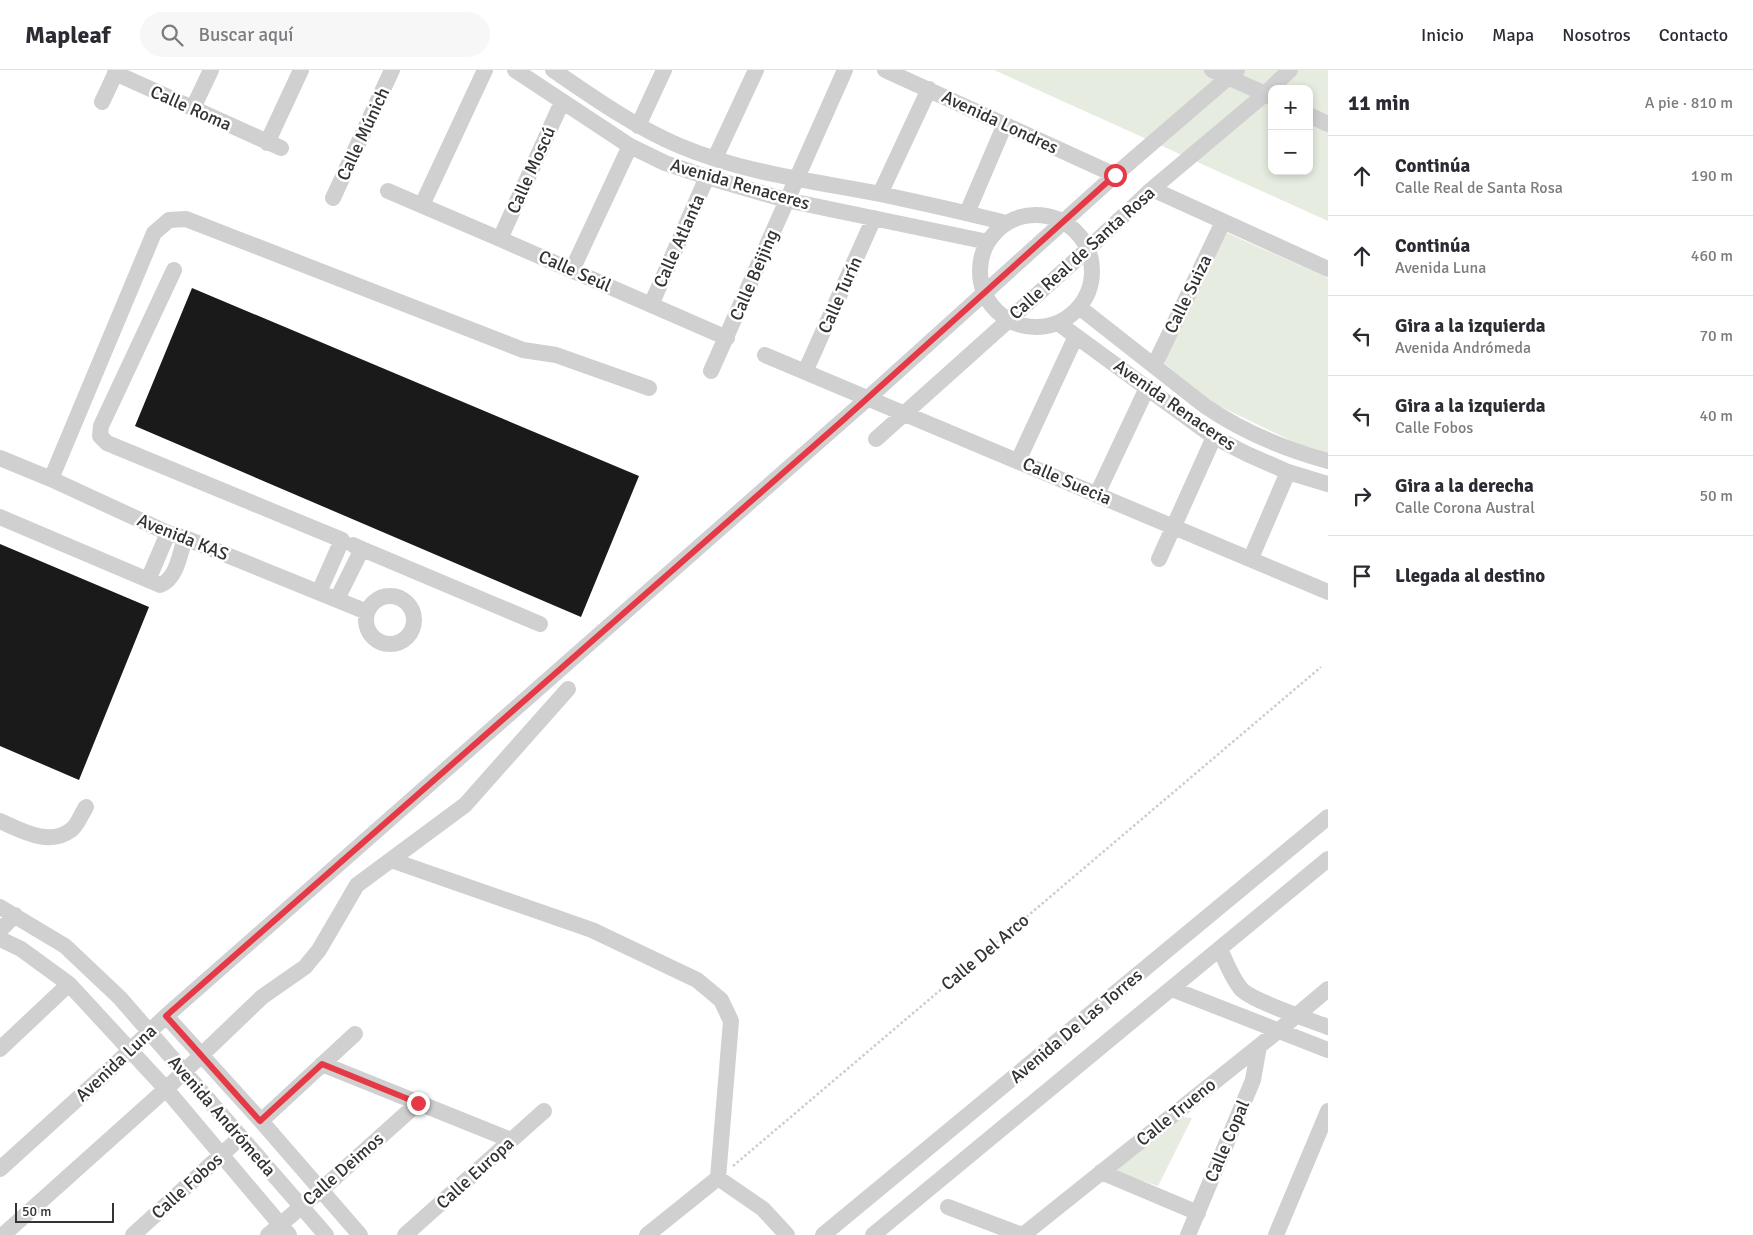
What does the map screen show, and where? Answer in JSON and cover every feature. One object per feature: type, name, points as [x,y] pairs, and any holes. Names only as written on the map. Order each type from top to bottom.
[{"type":"street","points":[[194,108],[211,70]]},
{"type":"street","name":"Calle Roma","points":[[116,72],[274,146],[301,70]]},
{"type":"street","name":"Calle Múnich","points":[[333,198],[392,70]]},
{"type":"street","points":[[422,205],[485,70]]},
{"type":"street","name":"Avenida Renaceres","points":[[515,70],[630,146],[665,163],[786,200],[988,242]]},
{"type":"street","name":"Avenida Renaceres","points":[[554,70],[571,75],[638,126],[682,147],[795,180],[880,194],[1006,223]]},
{"type":"street","points":[[638,126],[664,70]]},
{"type":"street","points":[[715,158],[756,70]]},
{"type":"street","name":"Calle Beijing","points":[[711,371],[845,70]]},
{"type":"street","name":"Avenida Londres","points":[[885,70],[1115,175]]},
{"type":"street","points":[[1212,70],[1233,74],[1268,96]]},
{"type":"street","name":"Calle Real de Santa Rosa","points":[[1277,85],[1290,70]]},
{"type":"street","points":[[102,102],[116,72]]},
{"type":"street","name":"Calle Real de Santa Rosa","points":[[841,422],[1115,175],[1233,74]]},
{"type":"street","points":[[880,194],[929,89]]},
{"type":"street","name":"Calle Real de Santa Rosa","points":[[876,439],[1088,250],[1152,189],[1268,96]]},
{"type":"street","name":"Calle Moscú","points":[[500,239],[562,102]]},
{"type":"street","points":[[1313,117],[1328,124]]},
{"type":"street","points":[[967,213],[1005,124]]},
{"type":"street","points":[[572,270],[630,146]]},
{"type":"street","name":"Calle Atlanta","points":[[652,305],[707,177]]},
{"type":"street","points":[[1152,189],[1328,269]]},
{"type":"street","name":"Calle Seúl","points":[[388,191],[727,338]]},
{"type":"street","points":[[1034,214],[1050,216],[1064,222],[1082,238],[1088,250],[1092,273],[1086,296],[1079,307],[1066,318],[1042,327],[1025,326],[1009,320],[994,308],[984,292],[980,275],[981,258],[988,242],[996,231],[1006,223],[1019,217],[1034,214]]},
{"type":"street","name":"Calle Turín","points":[[805,372],[874,218]]},
{"type":"street","points":[[51,479],[154,232],[169,220],[186,219],[523,350],[556,355],[649,388]]},
{"type":"street","name":"Calle Suiza","points":[[1154,366],[1223,222]]},
{"type":"street","points":[[174,270],[101,426],[100,436],[108,443],[540,624]]},
{"type":"street","name":"Avenida Renaceres","points":[[1079,307],[1225,420],[1269,442],[1328,462]]},
{"type":"street","name":"Avenida Renaceres","points":[[1058,322],[1214,437],[1288,472],[1328,484]]},
{"type":"street","points":[[1018,461],[1076,336]]},
{"type":"street","name":"Calle Suecia","points":[[765,355],[1173,527],[1326,587]]},
{"type":"street","points":[[1097,494],[1147,388]]},
{"type":"street","name":"Avenida Luna","points":[[0,1169],[166,1016],[841,422]]},
{"type":"street","points":[[1159,559],[1214,437]]},
{"type":"street","name":"Avenida KAS","points":[[0,458],[51,479],[168,533],[185,538],[367,612]]},
{"type":"street","points":[[1251,558],[1288,472]]},
{"type":"street","points":[[0,517],[160,585],[166,583],[172,577],[185,538]]},
{"type":"street","points":[[148,580],[168,533]]},
{"type":"street","points":[[319,592],[342,540]]},
{"type":"street","points":[[337,599],[362,548]]},
{"type":"street","points":[[3,1235],[202,1056],[262,997],[305,967],[319,950],[357,885],[465,805],[568,689]]},
{"type":"street","points":[[0,821],[34,836],[55,838],[72,830],[86,807]]},
{"type":"street","name":"Avenida De Las Torres","points":[[823,1235],[1328,817]]},
{"type":"street","name":"Avenida De Las Torres","points":[[872,1235],[1172,990],[1328,859]]},
{"type":"street","points":[[391,860],[592,930],[697,980],[721,1000],[731,1021],[718,1178],[647,1235]]},
{"type":"street","name":"Avenida Andrómeda","points":[[0,907],[65,946],[120,998],[326,1235]]},
{"type":"street","points":[[0,930],[15,915]]},
{"type":"street","name":"Avenida Andrómeda","points":[[0,939],[21,949],[68,984],[166,1089],[222,1156],[279,1231]]},
{"type":"street","points":[[1220,949],[1234,978],[1243,990],[1257,999],[1328,1027]]},
{"type":"street","points":[[0,1049],[68,984]]},
{"type":"street","name":"Calle Trueno","points":[[1023,1235],[1260,1046],[1328,989]]},
{"type":"street","points":[[1172,990],[1328,1050]]},
{"type":"street","name":"Avenida Andrómeda","points":[[166,1016],[360,1235]]},
{"type":"street","points":[[260,1121],[355,1034]]},
{"type":"street","name":"Calle Copal","points":[[1188,1235],[1253,1080],[1260,1046]]},
{"type":"street","points":[[322,1064],[511,1140]]},
{"type":"street","name":"Calle Deimos","points":[[279,1231],[301,1206],[322,1190],[418,1103]]},
{"type":"street","name":"Calle Europa","points":[[405,1235],[544,1111]]},
{"type":"street","points":[[1276,1235],[1328,1111]]},
{"type":"street","name":"Calle Fobos","points":[[133,1235],[241,1137]]},
{"type":"street","points":[[1101,1172],[1198,1213]]},
{"type":"street","points":[[718,1178],[763,1209],[787,1235]]},
{"type":"street","points":[[948,1207],[1023,1235]]},
{"type":"path","name":"Calle Del Arco","points":[[718,1178],[1320,667]]},
{"type":"shaded area","points":[[994,70],[1328,70],[1328,221]]},
{"type":"shaded area","points":[[1225,232],[1328,278],[1328,453],[1296,443],[1215,404],[1165,364],[1164,353]]},
{"type":"shaded area","points":[[1180,1117],[1192,1118],[1158,1186],[1117,1172],[1120,1163]]},
{"type":"building","points":[[192,288],[639,476],[581,617],[135,426]]},
{"type":"building","points":[[0,544],[149,607],[79,780],[0,746]]},
{"type":"route","points":[[418,1103],[322,1064],[260,1121],[166,1016],[867,399],[1115,175]]}]
